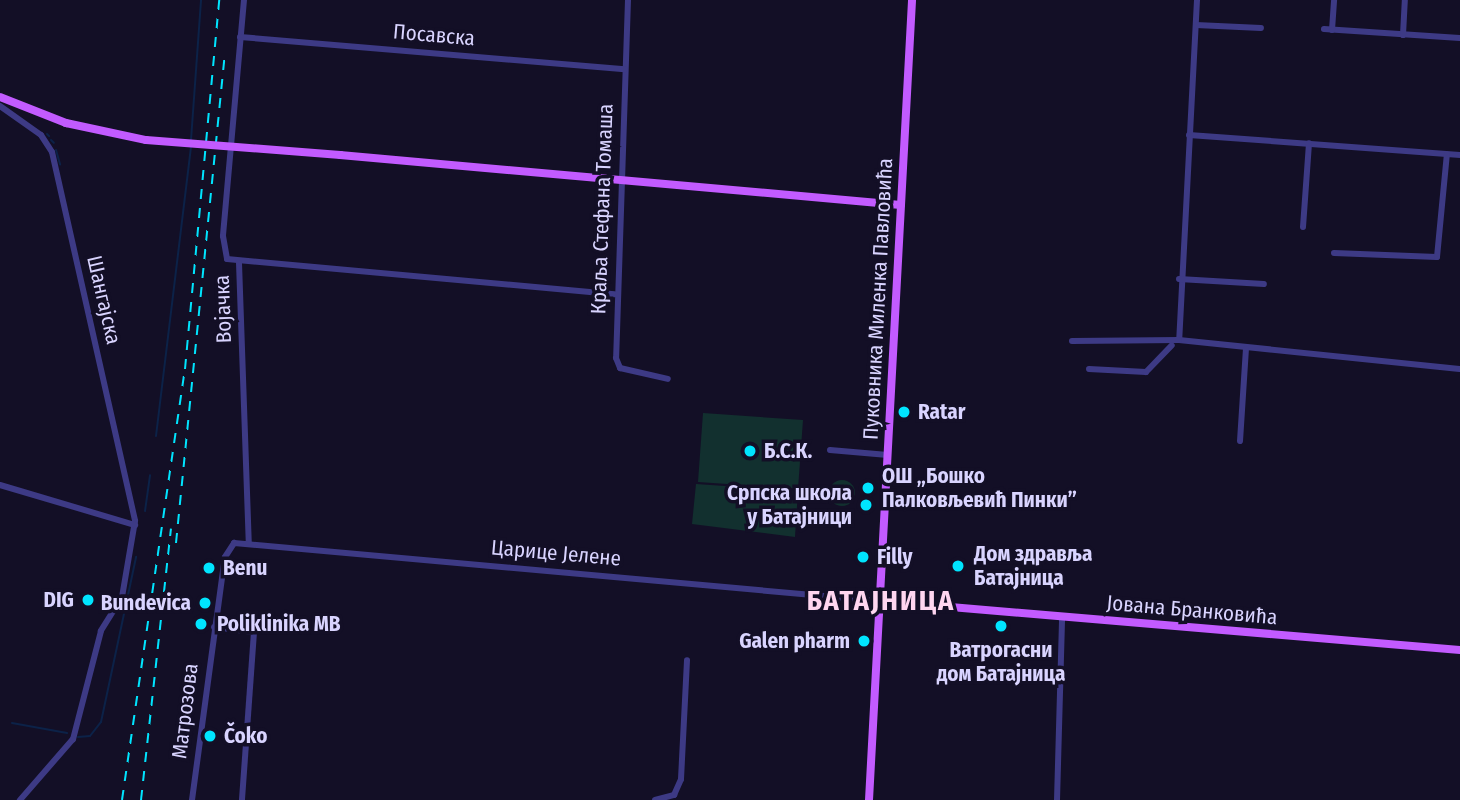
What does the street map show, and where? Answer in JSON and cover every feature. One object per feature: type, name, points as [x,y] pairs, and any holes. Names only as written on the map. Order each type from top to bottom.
[{"type":"main road","name":"Пуковника Миленка Павловића","points":[[869,800],[912,0]]},
{"type":"main road","points":[[0,97],[66,123],[146,139],[619,183],[901,205]]},
{"type":"main road","name":"Јована Бранковића","points":[[880,601],[1460,650]]},
{"type":"street","name":"Војачка","points":[[244,0],[223,236],[225,258],[239,263],[249,544]]},
{"type":"street","name":"Краља Стефана Томаша","points":[[628,0],[614,294],[617,365],[668,379]]},
{"type":"street","points":[[1182,342],[1179,279],[1197,0]]},
{"type":"street","points":[[1332,30],[1334,0]]},
{"type":"street","points":[[1403,35],[1405,0]]},
{"type":"street","points":[[1196,25],[1261,29]]},
{"type":"street","points":[[1324,29],[1460,37]]},
{"type":"street","name":"Посавска","points":[[240,37],[625,69]]},
{"type":"street","name":"Шангајска","points":[[0,106],[41,135],[52,152],[135,525]]},
{"type":"street","points":[[1189,135],[1460,155]]},
{"type":"street","points":[[1303,227],[1309,143]]},
{"type":"street","points":[[1334,253],[1437,257],[1447,154]]},
{"type":"street","points":[[239,263],[614,294]]},
{"type":"street","points":[[1179,279],[1264,284]]},
{"type":"street","points":[[1072,341],[1172,345],[1182,342],[1460,369]]},
{"type":"street","points":[[1089,369],[1146,372],[1172,345]]},
{"type":"street","points":[[1240,441],[1246,349]]},
{"type":"street","points":[[830,450],[888,455]]},
{"type":"street","points":[[0,485],[135,525],[122,597],[101,631],[75,734],[20,800]]},
{"type":"street","name":"Царице Јелене","points":[[230,544],[880,601]]},
{"type":"street","name":"Матрозова","points":[[192,800],[214,627],[230,544]]},
{"type":"street","points":[[1057,800],[1062,617]]},
{"type":"street","points":[[214,627],[254,632],[242,800]]},
{"type":"street","points":[[654,800],[674,795],[681,779],[688,660]]},
{"type":"green space","name":"Б.С.К.","points":[[703,413],[803,420],[798,489],[698,482]]},
{"type":"green space","points":[[842,480],[851,484],[855,493],[851,502],[842,506],[833,502],[829,493],[833,484]]},
{"type":"green space","points":[[696,484],[798,491],[795,537],[692,524]]},
{"type":"waterway","points":[[191,140],[201,0]]},
{"type":"waterway","points":[[51,140],[54,143]]},
{"type":"waterway","points":[[156,436],[191,146]]},
{"type":"waterway","points":[[56,150],[60,164]]},
{"type":"waterway","points":[[145,511],[150,475]]},
{"type":"waterway","points":[[78,737],[90,736],[101,722],[136,557]]},
{"type":"waterway","points":[[12,723],[67,733]]},
{"type":"railway","points":[[122,800],[185,369],[219,0]]},
{"type":"railway","points":[[176,543],[225,52]]},
{"type":"railway","points":[[141,800],[171,529]]},
{"type":"place","name":"Ratar","points":[[904,412]]},
{"type":"place","name":"Б.С.К.","points":[[750,451]]},
{"type":"place","name":"ОШ „Бошко Палковљевић Пинки”","points":[[868,488]]},
{"type":"place","name":"Српска школа у Батајници","points":[[866,505]]},
{"type":"place","name":"Filly","points":[[863,557]]},
{"type":"place","name":"Дом здравља Батајница","points":[[958,566]]},
{"type":"place","name":"Benu","points":[[209,568]]},
{"type":"place","name":"DIG","points":[[88,600]]},
{"type":"place","name":"Bundevica","points":[[205,603]]},
{"type":"place","name":"Poliklinika MB","points":[[201,624]]},
{"type":"place","name":"Ватрогасни дом Батајница","points":[[1001,626]]},
{"type":"place","name":"Galen pharm","points":[[864,641]]},
{"type":"place","name":"Čoko","points":[[210,736]]},
{"type":"district","name":"БАТАЈНИЦА","points":[[881,601]]}]
